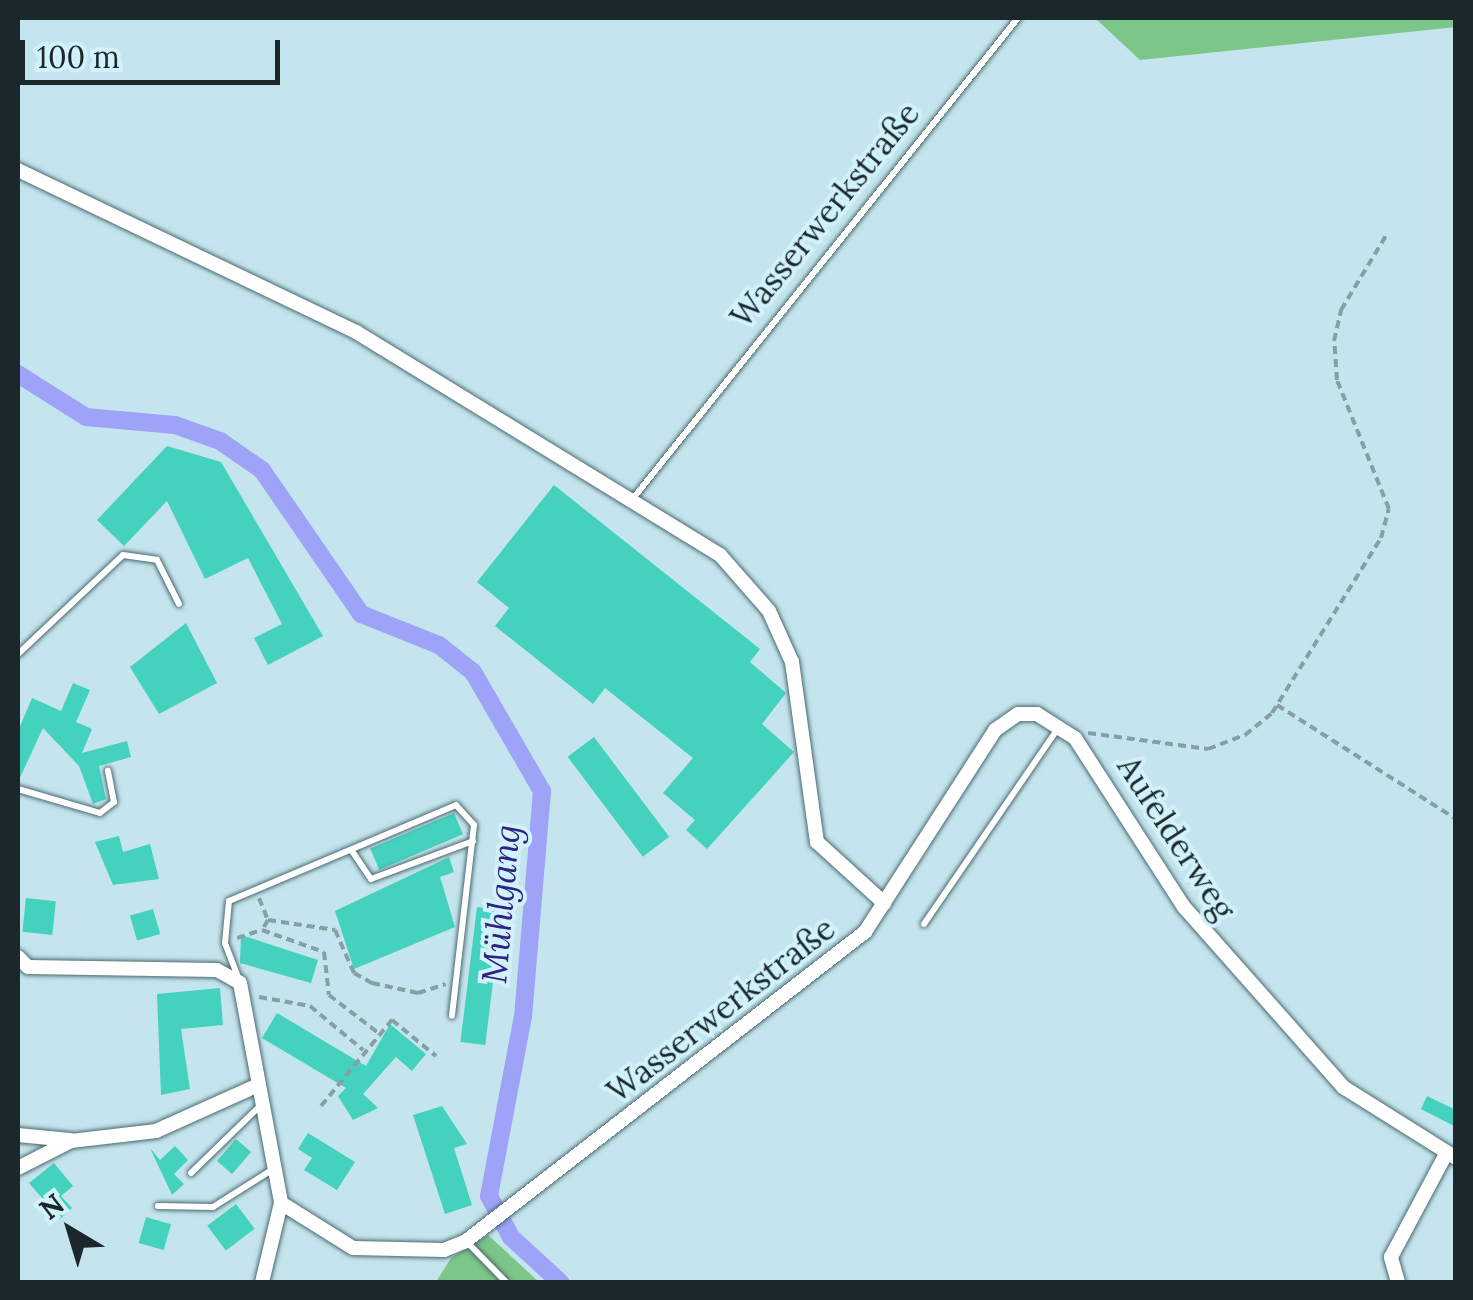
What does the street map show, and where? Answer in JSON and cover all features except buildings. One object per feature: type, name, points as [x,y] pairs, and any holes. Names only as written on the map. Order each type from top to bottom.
[{"type":"street","points":[[18,170],[356,332],[631,502]]},
{"type":"street","name":"Wasserwerkstraße","points":[[282,1203],[353,1248],[444,1250],[466,1241],[513,1210],[843,952],[884,903],[829,857],[810,826],[801,700],[769,611],[720,555],[631,502]]},
{"type":"street","points":[[884,903],[1007,717],[1037,714],[1059,727]]},
{"type":"street","name":"Aufelderweg","points":[[1059,727],[1238,973],[1364,1106],[1451,1156]]},
{"type":"street","points":[[21,964],[217,970],[243,988],[254,1087],[282,1203],[262,1282]]},
{"type":"street","points":[[18,1134],[70,1140],[156,1131],[254,1087]]},
{"type":"street","points":[[18,1168],[70,1140]]},
{"type":"street","points":[[1398,1282],[1391,1257],[1451,1156]]},
{"type":"lane","name":"Wasserwerkstraße","points":[[631,502],[1018,18]]},
{"type":"lane","points":[[18,654],[123,555],[157,560],[179,604]]},
{"type":"lane","points":[[924,924],[1059,727]]},
{"type":"lane","points":[[18,789],[100,813],[114,802],[108,770]]},
{"type":"lane","points":[[243,988],[229,954],[229,901],[352,851],[357,840],[456,805],[474,825],[452,1016]]},
{"type":"lane","points":[[352,851],[371,879],[473,841]]},
{"type":"lane","points":[[191,1173],[260,1106]]},
{"type":"lane","points":[[158,1206],[213,1207],[276,1168]]},
{"type":"lane","points":[[466,1241],[506,1282]]},
{"type":"path","points":[[1059,727],[1208,749],[1244,735],[1277,705],[1381,538],[1390,508],[1337,380],[1334,341],[1341,310],[1387,234]]},
{"type":"path","points":[[1277,705],[1456,819]]},
{"type":"path","points":[[255,890],[268,920]]},
{"type":"path","points":[[268,920],[336,930],[354,972],[372,983],[418,993],[456,984]]},
{"type":"path","points":[[262,930],[268,920]]},
{"type":"path","points":[[229,954],[246,930],[262,930],[324,952],[329,995],[380,1036]]},
{"type":"path","points":[[243,988],[310,1006],[363,1050]]},
{"type":"path","points":[[321,1106],[363,1050],[392,1020],[436,1056]]},
{"type":"green space","points":[[1095,18],[1455,18],[1456,27],[1140,60]]},
{"type":"green space","points":[[488,1235],[539,1282],[436,1282],[451,1258]]},
{"type":"waterway","name":"Mühlgang","points":[[18,374],[86,417],[175,425],[220,441],[262,470],[361,614],[439,645],[473,672],[542,791],[523,1016],[489,1196],[511,1237],[560,1282]]}]
